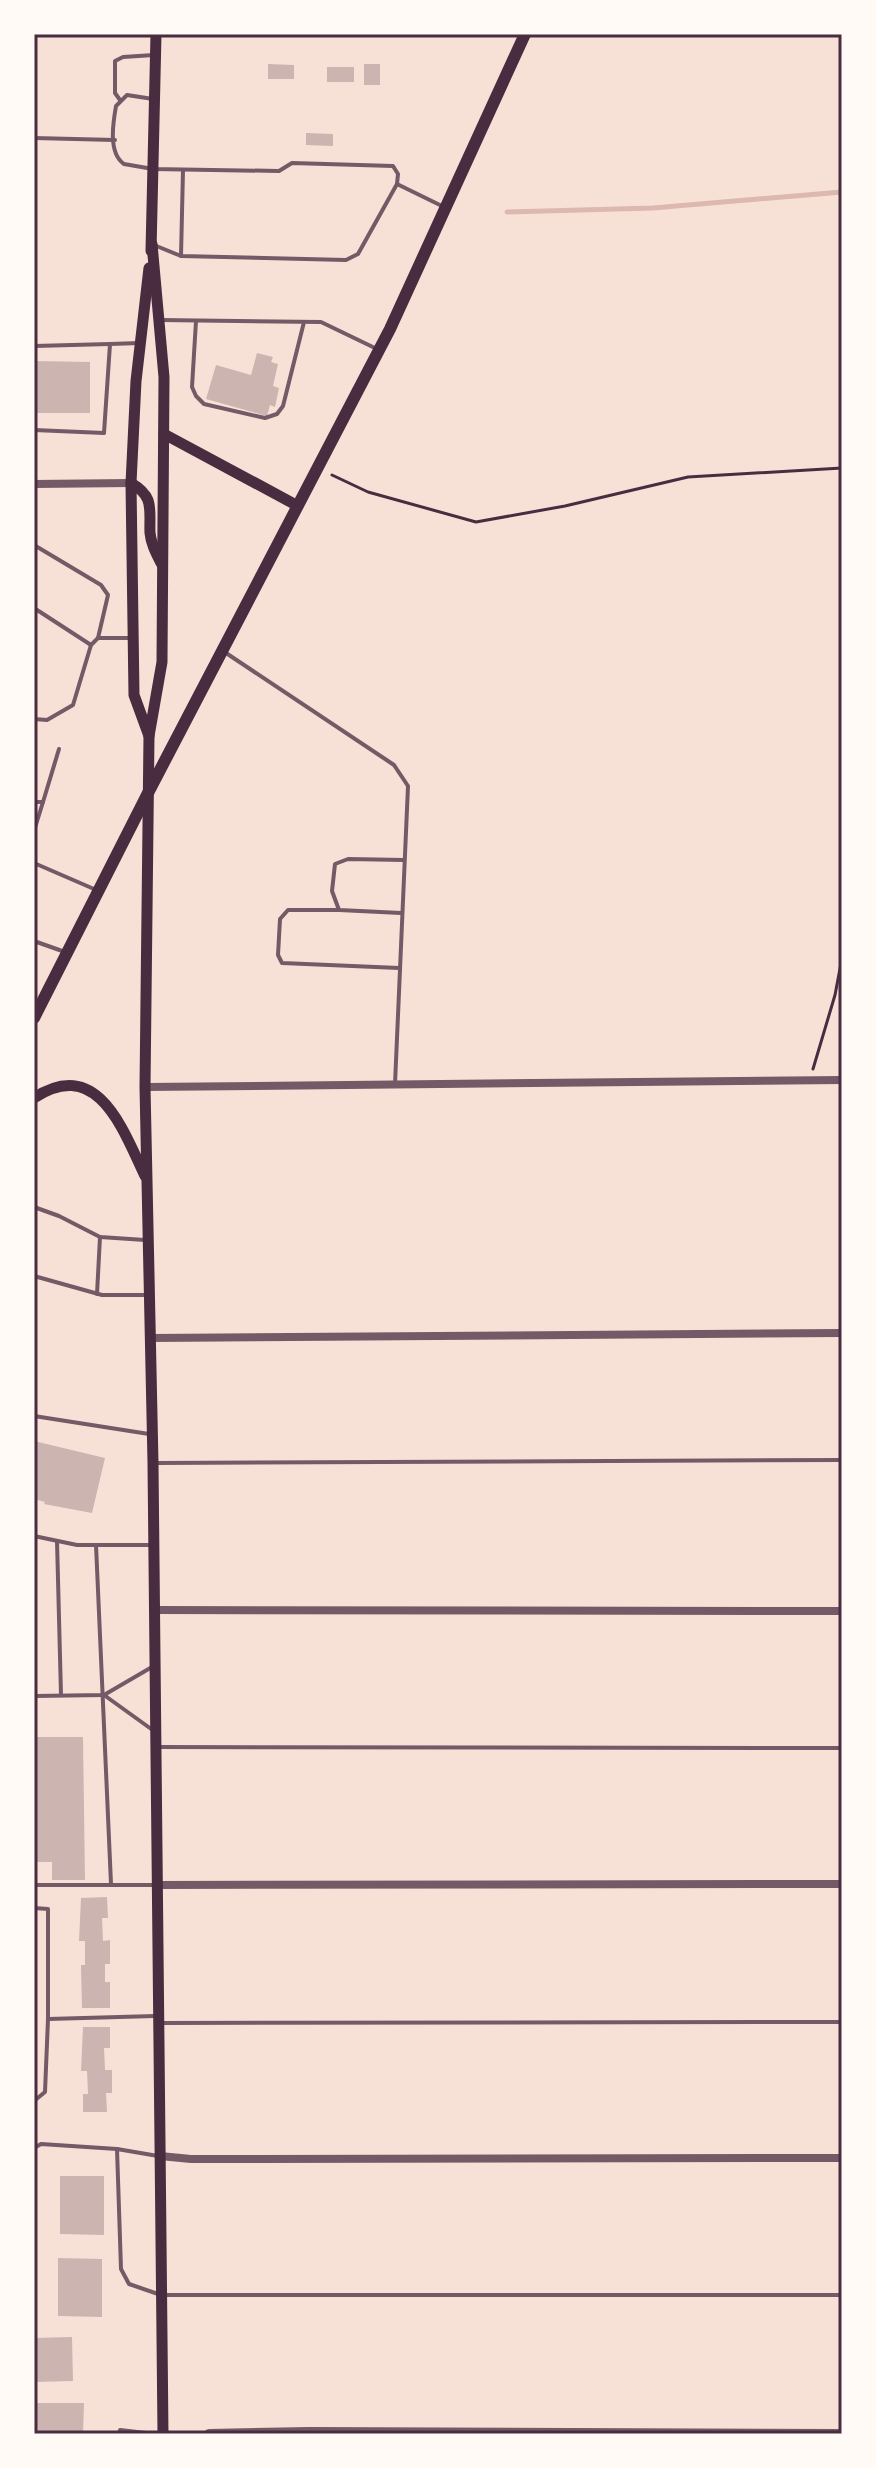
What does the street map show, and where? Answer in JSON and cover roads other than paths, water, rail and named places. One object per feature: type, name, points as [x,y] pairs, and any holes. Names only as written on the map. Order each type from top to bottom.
[{"type":"main road","points":[[156,34],[152,244],[164,377],[163,567],[162,662],[149,736],[145,1087],[153,1463],[163,2434]]},
{"type":"main road","points":[[34,1018],[38,1000],[67,953],[379,350],[525,34]]},
{"type":"main road","points":[[149,736],[134,695],[131,483],[140,343],[152,244]]},
{"type":"main road","points":[[164,434],[298,506]]},
{"type":"main road","points":[[131,483],[142,490],[151,507],[153,547],[163,567]]},
{"type":"main road","points":[[34,1098],[59,1086],[91,1090],[112,1110],[148,1181]]},
{"type":"street","points":[[34,484],[131,483]]},
{"type":"street","points":[[145,1087],[842,1080]]},
{"type":"street","points":[[150,1338],[842,1333]]},
{"type":"street","points":[[154,1610],[842,1611]]},
{"type":"street","points":[[156,1885],[842,1884]]},
{"type":"street","points":[[160,2156],[191,2159],[842,2158]]},
{"type":"street","points":[[209,2434],[842,2434]]},
{"type":"lane","points":[[120,100],[115,93],[115,61],[123,57],[155,55]]},
{"type":"lane","points":[[152,244],[181,256],[346,260],[358,254],[397,184],[398,174],[393,166],[292,163],[279,171],[153,169],[124,164],[119,161],[113,127],[116,106],[127,95],[155,99]]},
{"type":"lane","points":[[34,138],[115,140]]},
{"type":"lane","points":[[181,256],[183,170]]},
{"type":"lane","points":[[397,184],[446,208]]},
{"type":"lane","points":[[159,320],[321,322],[379,350]]},
{"type":"lane","points":[[196,321],[192,387],[196,396],[204,404],[265,418],[277,414],[283,406],[304,322]]},
{"type":"lane","points":[[34,346],[140,343]]},
{"type":"lane","points":[[34,430],[104,433],[110,344]]},
{"type":"lane","points":[[34,545],[101,585],[108,595],[98,638],[91,645],[73,705],[47,720],[34,719]]},
{"type":"lane","points":[[34,608],[91,645]]},
{"type":"lane","points":[[98,638],[134,638]]},
{"type":"lane","points":[[222,650],[394,765],[408,786],[395,1084]]},
{"type":"lane","points":[[34,831],[59,749]]},
{"type":"lane","points":[[34,802],[43,802]]},
{"type":"lane","points":[[339,910],[332,891],[335,864],[348,859],[404,860]]},
{"type":"lane","points":[[34,863],[98,891]]},
{"type":"lane","points":[[399,968],[282,963],[278,955],[280,919],[288,910],[401,913]]},
{"type":"lane","points":[[34,941],[67,953]]},
{"type":"lane","points":[[34,1207],[100,1237],[148,1240]]},
{"type":"lane","points":[[97,1294],[100,1237]]},
{"type":"lane","points":[[34,1276],[97,1294],[149,1295]]},
{"type":"lane","points":[[34,1416],[151,1434]]},
{"type":"lane","points":[[153,1463],[842,1460]]},
{"type":"lane","points":[[34,1536],[96,1545],[153,1545]]},
{"type":"lane","points":[[57,1541],[61,1695]]},
{"type":"lane","points":[[96,1545],[111,1884]]},
{"type":"lane","points":[[34,1696],[104,1695],[154,1667]]},
{"type":"lane","points":[[104,1695],[154,1731]]},
{"type":"lane","points":[[155,1747],[842,1748]]},
{"type":"lane","points":[[34,1885],[156,1885]]},
{"type":"lane","points":[[34,1908],[48,1909],[45,2092],[34,2101]]},
{"type":"lane","points":[[48,2019],[842,2022]]},
{"type":"lane","points":[[34,2148],[41,2144],[117,2149],[160,2156]]},
{"type":"lane","points":[[117,2149],[121,2269],[129,2284],[161,2295],[842,2295]]},
{"type":"lane","points":[[119,2434],[120,2430],[155,2434]]},
{"type":"waterway","points":[[507,212],[653,208],[842,192]]}]
